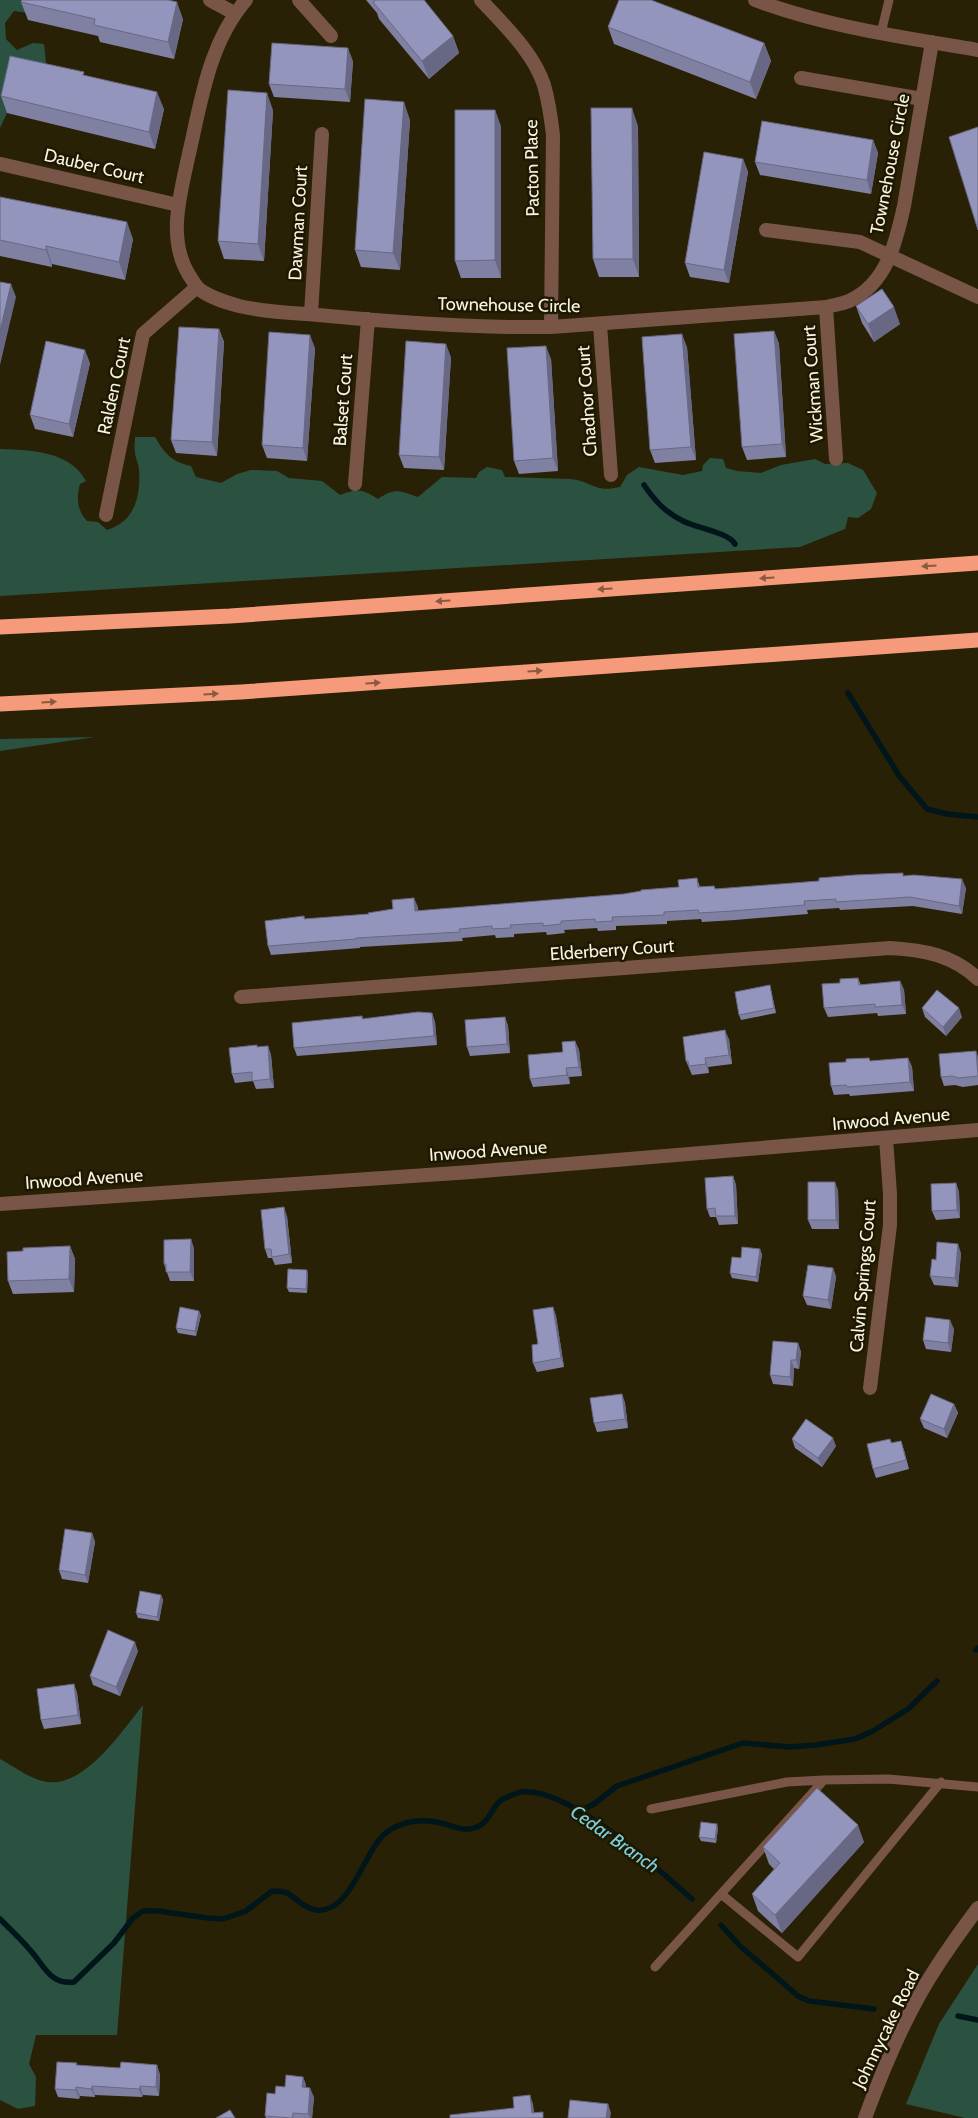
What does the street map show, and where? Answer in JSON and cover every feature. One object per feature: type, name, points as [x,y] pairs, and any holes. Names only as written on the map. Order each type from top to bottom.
[{"type":"highway","points":[[0,626],[230,616],[978,563]]},
{"type":"highway","points":[[0,704],[241,692],[978,640]]},
{"type":"street","points":[[210,0],[234,13]]},
{"type":"street","name":"Townehouse Circle","points":[[246,0],[234,13],[221,35],[211,63],[178,205],[176,234],[179,251],[186,269],[197,287],[216,299],[240,306],[368,319],[506,328],[600,325],[826,307],[848,302],[863,292],[880,277],[890,256],[904,206],[932,42]]},
{"type":"street","points":[[299,0],[331,36]]},
{"type":"street","name":"Pacton Place","points":[[481,0],[506,27],[533,62],[543,83],[550,109],[553,135],[551,328]]},
{"type":"street","points":[[755,0],[790,13],[849,28],[978,50]]},
{"type":"street","points":[[801,78],[922,99]]},
{"type":"street","name":"Dawman Court","points":[[311,314],[322,134]]},
{"type":"street","name":"Dauber Court","points":[[1,164],[178,205]]},
{"type":"street","points":[[766,230],[860,242],[978,297]]},
{"type":"street","name":"Ralden Court","points":[[106,515],[143,334],[197,287]]},
{"type":"street","name":"Wickman Court","points":[[826,307],[836,459]]},
{"type":"street","name":"Balset Court","points":[[355,484],[368,319]]},
{"type":"street","name":"Chadnor Court","points":[[600,325],[611,475]]},
{"type":"street","name":"Elderberry Court","points":[[241,997],[890,948],[916,949],[937,954],[956,962],[978,979]]},
{"type":"street","name":"Inwood Avenue","points":[[0,1204],[470,1172],[978,1130]]},
{"type":"street","name":"Calvin Springs Court","points":[[870,1388],[890,1225],[886,1138]]},
{"type":"street","name":"Johnnycake Road","points":[[865,2118],[892,2052],[919,1995],[950,1945],[978,1908]]},
{"type":"lane","points":[[881,34],[889,0]]},
{"type":"lane","points":[[651,1810],[786,1782],[888,1779],[941,1782],[978,1787]]},
{"type":"lane","points":[[655,1967],[824,1780]]},
{"type":"lane","points":[[721,1894],[798,1956],[941,1782]]},
{"type":"green space","points":[[0,0],[28,0],[29,13],[14,11],[5,23],[6,39],[17,50],[33,43],[44,44],[46,63],[35,77],[16,73],[7,113],[0,128]]},
{"type":"green space","points":[[135,437],[155,437],[162,448],[174,460],[191,466],[196,477],[221,483],[237,474],[251,470],[277,471],[289,478],[322,481],[340,495],[351,491],[360,491],[378,499],[398,491],[418,497],[442,477],[476,478],[479,472],[487,467],[502,470],[505,477],[571,479],[599,488],[612,489],[620,487],[627,475],[639,467],[683,475],[702,471],[703,465],[710,458],[723,459],[726,468],[761,473],[781,465],[815,459],[825,464],[848,463],[863,470],[877,493],[871,509],[858,518],[848,517],[845,529],[800,547],[0,596],[0,449],[49,454],[70,463],[86,481],[80,484],[79,489],[78,504],[81,513],[87,521],[98,522],[107,530],[124,521],[130,515],[137,499],[139,468],[135,450]]},
{"type":"green space","points":[[95,737],[0,751],[0,739]]},
{"type":"green space","points":[[143,1705],[117,2035],[36,2035],[29,2064],[36,2077],[35,2106],[18,2109],[0,2100],[0,1759],[23,1773],[42,1781],[62,1781],[76,1776],[102,1755]]},
{"type":"green space","points":[[978,1964],[978,2118],[965,2118],[906,2104],[939,2024]]},
{"type":"building","points":[[22,0],[168,0],[177,2],[168,42],[94,25],[95,19],[21,2]]},
{"type":"building","points":[[374,0],[424,0],[453,36],[422,61],[373,2]]},
{"type":"building","points":[[619,0],[651,0],[764,43],[750,82],[608,27]]},
{"type":"building","points":[[272,43],[348,48],[345,89],[269,84]]},
{"type":"building","points":[[10,56],[84,72],[83,75],[157,92],[149,132],[1,96]]},
{"type":"building","points":[[228,90],[267,93],[258,244],[218,241]]},
{"type":"building","points":[[365,99],[404,102],[393,253],[355,250]]},
{"type":"building","points":[[591,108],[632,108],[633,259],[593,259]]},
{"type":"building","points":[[455,110],[495,110],[495,260],[455,261]]},
{"type":"building","points":[[762,121],[873,140],[867,180],[755,162]]},
{"type":"building","points":[[978,127],[978,230],[949,137]]},
{"type":"building","points":[[704,152],[743,159],[724,270],[685,263]]},
{"type":"building","points":[[0,197],[127,222],[119,262],[46,246],[46,250],[0,240]]},
{"type":"building","points":[[0,282],[11,284],[0,331]]},
{"type":"building","points":[[882,289],[894,307],[868,324],[856,306]]},
{"type":"building","points":[[179,327],[219,329],[212,442],[171,440]]},
{"type":"building","points":[[774,331],[782,444],[742,447],[734,334]]},
{"type":"building","points":[[269,332],[310,335],[303,448],[262,445]]},
{"type":"building","points":[[682,334],[691,447],[650,450],[642,337]]},
{"type":"building","points":[[46,341],[85,350],[69,424],[30,415]]},
{"type":"building","points":[[406,341],[446,344],[439,457],[399,455]]},
{"type":"building","points":[[546,346],[553,458],[514,461],[507,348]]},
{"type":"building","points":[[903,873],[903,876],[914,875],[962,879],[959,906],[910,897],[836,902],[836,899],[804,901],[805,905],[732,911],[699,913],[698,910],[664,912],[664,915],[612,917],[613,921],[595,922],[595,919],[561,921],[561,924],[543,926],[543,923],[510,925],[511,928],[492,929],[492,926],[459,929],[460,932],[356,938],[268,946],[265,921],[304,916],[304,919],[369,914],[393,909],[392,900],[414,898],[415,911],[624,894],[641,890],[679,887],[678,880],[697,878],[698,887],[714,886],[715,889],[819,881],[819,878]]},
{"type":"building","points":[[858,978],[859,985],[900,981],[902,1005],[875,1007],[875,1004],[824,1008],[822,984],[840,983],[840,979]]},
{"type":"building","points":[[770,985],[774,1008],[739,1015],[735,992]]},
{"type":"building","points":[[937,990],[959,1008],[943,1027],[922,1008]]},
{"type":"building","points":[[418,1012],[432,1013],[434,1036],[294,1048],[292,1023],[362,1016],[362,1019]]},
{"type":"building","points":[[505,1017],[507,1044],[467,1047],[465,1020]]},
{"type":"building","points":[[725,1030],[729,1055],[705,1058],[706,1064],[689,1066],[688,1061],[686,1061],[683,1037]]},
{"type":"building","points":[[575,1041],[579,1067],[566,1068],[567,1075],[530,1079],[528,1055],[563,1052],[562,1042]]},
{"type":"building","points":[[257,1045],[257,1047],[268,1046],[270,1079],[252,1081],[252,1072],[232,1074],[229,1048]]},
{"type":"building","points":[[976,1051],[978,1076],[941,1077],[939,1054]]},
{"type":"building","points":[[869,1058],[870,1061],[908,1058],[910,1082],[847,1087],[846,1085],[831,1086],[829,1063],[846,1062],[846,1059]]},
{"type":"building","points":[[733,1176],[735,1216],[716,1216],[715,1208],[707,1209],[705,1178]]},
{"type":"building","points":[[808,1182],[835,1182],[836,1220],[808,1220]]},
{"type":"building","points":[[956,1183],[957,1210],[932,1211],[931,1184]]},
{"type":"building","points":[[284,1207],[289,1254],[272,1257],[271,1249],[265,1249],[261,1210]]},
{"type":"building","points":[[191,1239],[190,1272],[166,1272],[164,1240]]},
{"type":"building","points":[[937,1242],[958,1244],[955,1278],[930,1276],[932,1259],[936,1260]]},
{"type":"building","points":[[70,1246],[69,1279],[8,1281],[7,1252],[23,1251],[23,1248]]},
{"type":"building","points":[[742,1247],[760,1249],[756,1277],[730,1273],[732,1257],[741,1258]]},
{"type":"building","points":[[808,1265],[833,1268],[828,1300],[803,1296]]},
{"type":"building","points":[[288,1269],[307,1270],[306,1289],[287,1288]]},
{"type":"building","points":[[180,1307],[199,1311],[195,1331],[176,1328]]},
{"type":"building","points":[[553,1307],[561,1358],[533,1363],[532,1345],[538,1344],[533,1310]]},
{"type":"building","points":[[926,1317],[950,1320],[948,1343],[923,1340]]},
{"type":"building","points":[[773,1341],[798,1343],[796,1360],[791,1360],[790,1377],[770,1375]]},
{"type":"building","points":[[622,1394],[625,1419],[594,1423],[590,1398]]},
{"type":"building","points":[[931,1394],[954,1404],[944,1429],[920,1419]]},
{"type":"building","points":[[806,1419],[833,1438],[818,1458],[792,1439]]},
{"type":"building","points":[[890,1439],[891,1443],[901,1441],[906,1460],[873,1469],[867,1444]]},
{"type":"building","points":[[65,1529],[92,1533],[85,1575],[59,1570]]},
{"type":"building","points":[[140,1591],[161,1595],[157,1617],[136,1613]]},
{"type":"building","points":[[108,1630],[135,1642],[116,1687],[90,1676]]},
{"type":"building","points":[[74,1684],[78,1715],[41,1720],[37,1689]]},
{"type":"building","points":[[817,1788],[858,1825],[775,1915],[752,1894],[780,1863],[763,1847]]},
{"type":"building","points":[[701,1822],[717,1824],[715,1839],[699,1837]]},
{"type":"building","points":[[57,2062],[120,2068],[121,2062],[157,2065],[156,2087],[140,2086],[139,2089],[92,2086],[91,2089],[76,2087],[76,2090],[55,2089]]},
{"type":"building","points":[[286,2075],[303,2077],[302,2087],[310,2088],[308,2114],[293,2113],[292,2118],[265,2116],[267,2093],[275,2094],[276,2086],[285,2087]]},
{"type":"building","points":[[530,2095],[532,2113],[543,2112],[543,2118],[450,2118],[450,2115],[514,2108],[513,2097]]},
{"type":"building","points":[[570,2100],[608,2104],[606,2118],[568,2118]]},
{"type":"building","points":[[230,2110],[235,2118],[216,2118]]},
{"type":"waterway","points":[[644,485],[656,501],[671,514],[689,524],[726,536],[735,544]]},
{"type":"waterway","points":[[848,693],[900,777],[927,809],[947,814],[978,817]]},
{"type":"waterway","points":[[578,1812],[594,1804],[617,1786],[743,1743],[790,1747],[855,1739],[873,1731],[908,1709],[937,1681]]},
{"type":"waterway","name":"Cedar Branch","points":[[0,1919],[23,1942],[48,1973],[59,1980],[74,1982],[114,1943],[133,1918],[143,1911],[223,1919],[246,1911],[272,1891],[287,1893],[311,1909],[328,1909],[339,1902],[348,1892],[371,1852],[387,1832],[393,1828],[406,1823],[420,1821],[445,1824],[461,1829],[474,1828],[487,1820],[500,1801],[517,1793],[536,1793],[559,1800],[583,1813],[634,1849],[692,1899]]},
{"type":"waterway","name":"Cedar Branch","points":[[721,1925],[740,1946],[798,1996],[809,2001],[874,2009]]},
{"type":"waterway","name":"Cedar Branch","points":[[958,2016],[978,2020]]}]
